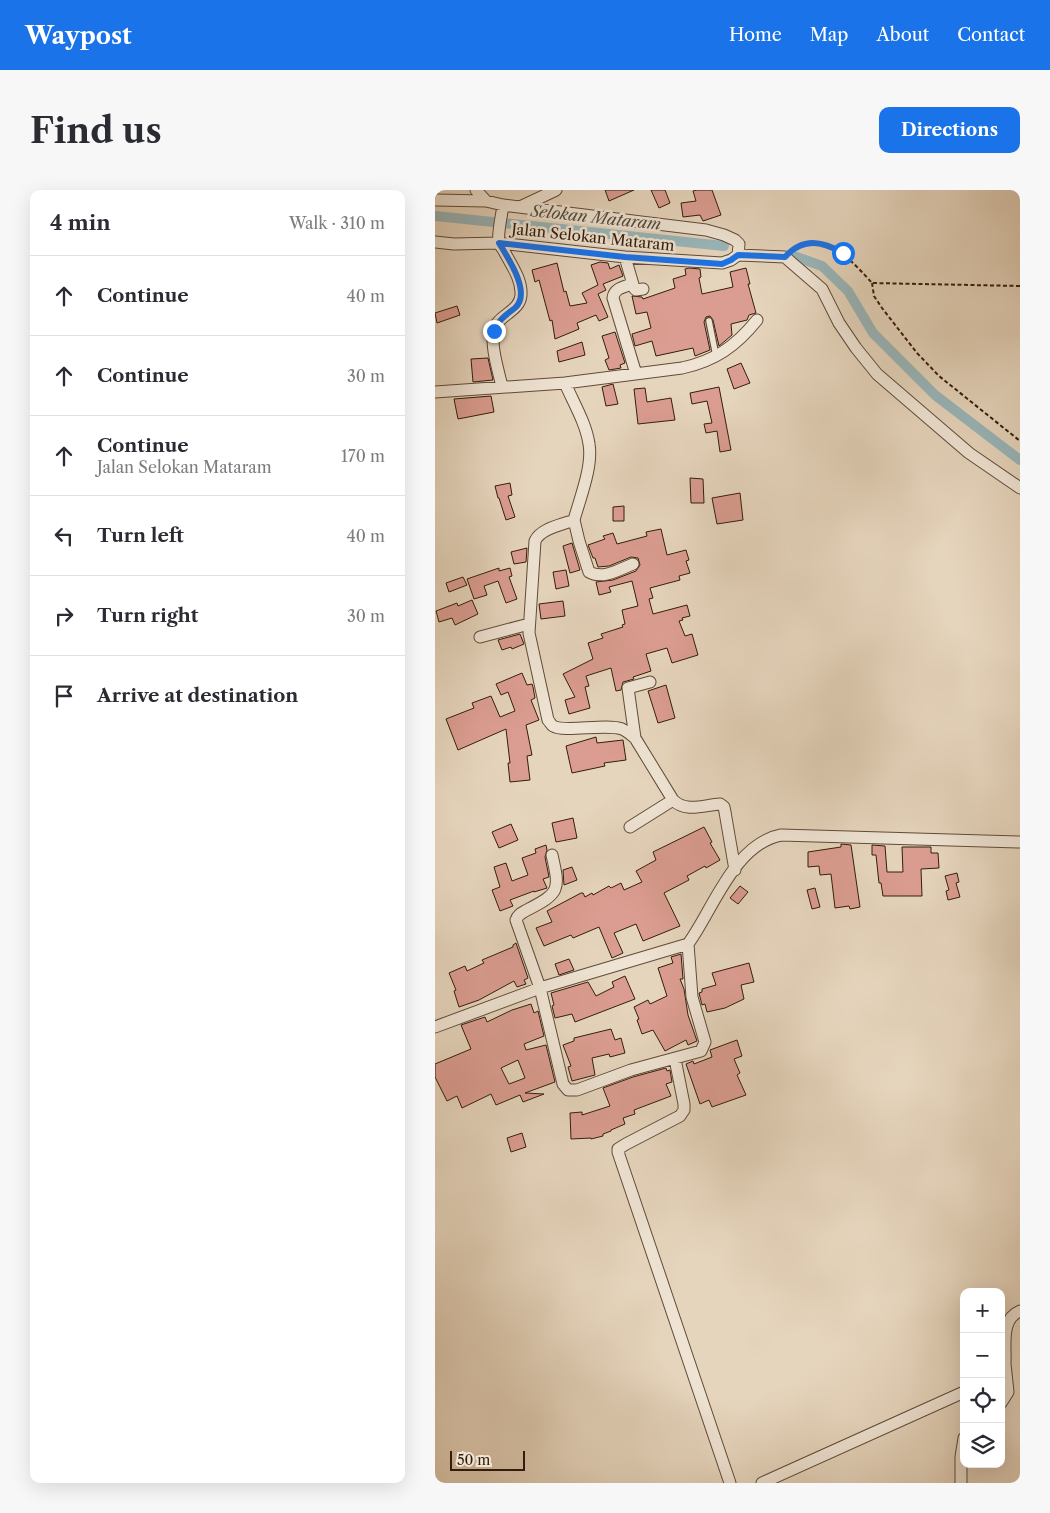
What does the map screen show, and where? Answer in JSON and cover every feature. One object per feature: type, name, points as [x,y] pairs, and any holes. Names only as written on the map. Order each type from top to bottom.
[{"type":"street","points":[[476,190],[486,202]]},
{"type":"street","points":[[520,206],[556,190]]},
{"type":"street","points":[[435,200],[486,202],[502,208],[520,206],[706,230],[735,240],[739,244],[742,254],[782,256],[822,289],[839,323],[855,348],[877,374],[969,453],[1020,488]]},
{"type":"street","points":[[502,208],[499,238],[516,274],[521,293],[521,300],[517,306],[496,324],[494,331],[493,340],[502,387]]},
{"type":"street","name":"Jalan Selokan Mataram","points":[[435,242],[454,244],[499,238],[625,257],[722,264],[742,254]]},
{"type":"street","points":[[625,257],[632,284],[636,290],[643,289]]},
{"type":"street","points":[[632,284],[617,289],[613,298],[636,374]]},
{"type":"street","points":[[435,392],[565,383],[682,368],[699,364],[716,356],[747,332],[757,320]]},
{"type":"street","points":[[565,383],[587,433],[590,446],[587,471],[574,520],[589,572],[597,576],[612,573],[633,564]]},
{"type":"street","points":[[574,520],[543,532],[537,536],[535,542],[529,633],[544,710],[553,727],[620,728],[635,738]]},
{"type":"street","points":[[480,637],[529,624]]},
{"type":"street","points":[[650,682],[628,688],[635,738],[673,800],[683,807],[693,808],[720,804],[724,807],[735,870]]},
{"type":"street","points":[[630,827],[673,800]]},
{"type":"street","points":[[552,855],[557,878],[556,889],[549,898],[521,913],[516,920],[540,988],[563,1084],[568,1090],[577,1090],[631,1070],[698,1053],[704,1047],[705,1042],[692,996],[688,944],[720,888],[744,858],[769,837],[781,835],[1020,842]]},
{"type":"street","points":[[435,1027],[540,988],[688,944]]},
{"type":"street","points":[[675,1059],[684,1110],[680,1116],[626,1144],[618,1149],[618,1152],[730,1483]]},
{"type":"street","points":[[1005,1339],[1006,1325],[1011,1316],[1020,1311]]},
{"type":"street","points":[[1005,1376],[1008,1392],[1005,1397]]},
{"type":"street","points":[[763,1483],[960,1394]]},
{"type":"street","points":[[961,1468],[961,1483]]},
{"type":"lane","points":[[709,321],[716,356]]},
{"type":"path","points":[[782,256],[796,246],[814,242],[843,253],[872,283],[874,296],[917,353],[939,376],[1020,441]]},
{"type":"path","points":[[872,283],[1020,286]]},
{"type":"building","points":[[605,190],[634,190],[609,201]]},
{"type":"building","points":[[651,190],[665,190],[670,203],[659,208]]},
{"type":"building","points":[[712,190],[721,215],[703,221],[700,215],[683,217],[681,203],[696,201],[693,191]]},
{"type":"building","points":[[600,262],[608,263],[610,269],[619,265],[623,276],[603,284],[606,290],[598,294],[608,317],[599,321],[596,315],[577,323],[579,329],[555,339],[552,320],[550,321],[539,280],[535,282],[532,270],[557,263],[564,292],[566,291],[570,306],[587,303],[582,293],[598,285],[591,265]]},
{"type":"building","points":[[746,268],[750,284],[748,284],[756,313],[749,315],[747,320],[731,324],[732,335],[719,346],[713,320],[710,316],[706,317],[704,322],[710,350],[695,356],[693,348],[656,356],[652,341],[635,346],[632,334],[651,328],[647,312],[636,314],[632,296],[642,297],[643,299],[675,288],[673,279],[686,275],[685,269],[700,269],[701,277],[699,278],[702,294],[733,287],[730,272]]},
{"type":"building","points":[[457,306],[460,315],[437,323],[435,313]]},
{"type":"building","points":[[615,332],[625,363],[620,365],[621,368],[609,370],[605,360],[609,358],[602,336]]},
{"type":"building","points":[[582,342],[585,355],[559,362],[557,351]]},
{"type":"building","points":[[488,358],[493,380],[473,382],[471,359]]},
{"type":"building","points":[[741,363],[750,383],[734,389],[727,369]]},
{"type":"building","points":[[613,384],[618,404],[606,406],[602,387]]},
{"type":"building","points":[[719,387],[731,450],[720,452],[717,431],[706,433],[704,424],[712,423],[707,401],[692,404],[690,393]]},
{"type":"building","points":[[645,388],[647,402],[671,398],[675,420],[638,424],[634,389]]},
{"type":"building","points":[[491,396],[494,412],[458,419],[454,399]]},
{"type":"building","points":[[690,478],[703,479],[704,503],[691,503]]},
{"type":"building","points":[[510,483],[512,495],[508,496],[515,517],[506,520],[495,486]]},
{"type":"building","points":[[740,493],[743,520],[717,524],[712,498]]},
{"type":"building","points":[[624,506],[624,521],[613,521],[613,507]]},
{"type":"building","points":[[661,529],[667,555],[686,550],[689,560],[686,561],[690,573],[679,576],[680,580],[650,588],[653,598],[649,599],[653,614],[687,605],[690,616],[679,621],[685,636],[692,634],[698,655],[672,663],[667,648],[646,654],[651,671],[623,682],[621,690],[616,691],[611,668],[586,676],[589,686],[585,687],[590,708],[569,714],[565,700],[575,697],[563,674],[593,659],[588,643],[603,638],[601,634],[623,627],[622,625],[625,624],[622,610],[638,606],[632,581],[609,587],[611,592],[599,595],[596,582],[613,580],[636,571],[640,565],[638,558],[631,557],[609,566],[598,567],[588,545],[605,539],[603,536],[613,533],[617,544],[647,536],[646,532]]},
{"type":"building","points":[[572,543],[580,570],[570,573],[563,546]]},
{"type":"building","points":[[527,548],[526,562],[514,564],[511,552]]},
{"type":"building","points":[[499,568],[499,571],[510,568],[512,576],[509,577],[517,599],[506,603],[498,581],[484,586],[487,595],[474,599],[467,579]]},
{"type":"building","points":[[566,570],[569,586],[556,589],[553,572]]},
{"type":"building","points":[[463,577],[467,585],[449,592],[446,583]]},
{"type":"building","points":[[472,600],[478,614],[455,625],[452,618],[439,622],[436,611],[457,603],[458,606]]},
{"type":"building","points":[[563,601],[565,616],[541,619],[539,604]]},
{"type":"building","points":[[520,634],[524,644],[512,649],[511,647],[502,650],[498,640]]},
{"type":"building","points":[[522,673],[527,685],[532,684],[535,698],[531,700],[539,720],[526,725],[532,755],[527,756],[530,780],[510,782],[506,729],[458,750],[446,719],[474,708],[472,703],[491,696],[500,717],[515,711],[508,692],[501,695],[496,684]]},
{"type":"building","points":[[666,685],[675,718],[658,723],[648,691]]},
{"type":"building","points":[[596,737],[597,743],[623,740],[626,760],[604,763],[605,766],[572,773],[566,746]]},
{"type":"building","points":[[573,818],[577,838],[556,842],[552,823]]},
{"type":"building","points":[[511,824],[518,840],[499,848],[492,832]]},
{"type":"building","points":[[704,827],[712,842],[710,843],[720,860],[687,876],[689,880],[664,893],[680,926],[643,941],[636,924],[614,933],[623,953],[612,958],[599,927],[573,938],[571,935],[544,946],[536,928],[552,922],[547,911],[581,893],[585,897],[592,893],[593,895],[609,886],[611,888],[621,883],[624,890],[642,882],[636,871],[656,860],[653,852]]},
{"type":"building","points":[[841,844],[851,845],[860,907],[850,909],[849,906],[835,908],[831,874],[820,875],[819,866],[808,867],[808,852],[841,847]]},
{"type":"building","points":[[546,845],[545,857],[549,877],[543,879],[547,888],[510,900],[513,906],[500,911],[492,890],[500,887],[494,867],[506,863],[512,881],[528,875],[522,858],[536,853],[535,849]]},
{"type":"building","points":[[872,845],[885,846],[887,872],[903,872],[902,847],[931,847],[931,853],[938,853],[939,868],[921,869],[922,896],[883,896],[881,883],[879,883],[876,855],[872,855]]},
{"type":"building","points":[[572,867],[577,880],[564,885],[563,870]]},
{"type":"building","points":[[957,873],[959,882],[956,883],[960,897],[948,900],[946,891],[949,890],[945,876]]},
{"type":"building","points":[[740,886],[748,892],[738,904],[730,898]]},
{"type":"building","points":[[815,888],[820,907],[812,909],[807,890]]},
{"type":"building","points":[[516,943],[528,978],[524,980],[526,984],[517,987],[514,981],[479,1000],[459,1007],[454,991],[456,990],[449,973],[465,966],[467,971],[484,963],[482,960],[513,947]]},
{"type":"building","points":[[681,954],[683,979],[680,979],[684,989],[688,1015],[697,1041],[688,1045],[686,1040],[665,1051],[653,1030],[642,1034],[634,1007],[648,1000],[650,1004],[667,996],[658,968],[673,963],[671,957]]},
{"type":"building","points":[[569,959],[574,970],[559,975],[555,964]]},
{"type":"building","points":[[749,963],[754,982],[741,985],[744,999],[725,1008],[707,1012],[705,1004],[702,1005],[699,993],[702,992],[702,989],[716,985],[712,973]]},
{"type":"building","points":[[625,976],[635,999],[575,1022],[572,1014],[555,1018],[551,993],[588,982],[596,996],[614,987],[612,982]]},
{"type":"building","points":[[531,1004],[534,1013],[538,1011],[544,1036],[524,1044],[526,1050],[546,1045],[555,1082],[525,1093],[544,1094],[523,1102],[520,1095],[496,1105],[491,1094],[462,1108],[457,1096],[447,1101],[435,1077],[435,1064],[471,1049],[461,1025],[485,1017],[487,1022],[512,1010]],"holes":[[[518,1060],[525,1078],[509,1084],[501,1068]]]},
{"type":"building","points":[[611,1029],[615,1040],[621,1038],[625,1053],[610,1057],[609,1054],[592,1058],[595,1075],[572,1081],[568,1067],[571,1066],[563,1045],[574,1041],[574,1038]]},
{"type":"building","points":[[737,1040],[742,1056],[734,1059],[740,1073],[737,1075],[746,1095],[712,1107],[709,1100],[700,1104],[686,1064],[693,1061],[694,1064],[712,1057],[710,1050]]},
{"type":"building","points":[[666,1068],[667,1071],[670,1070],[672,1082],[666,1084],[671,1096],[634,1110],[635,1114],[623,1118],[625,1124],[603,1134],[603,1136],[591,1139],[571,1139],[570,1113],[582,1112],[582,1115],[610,1106],[603,1088]]},
{"type":"building","points":[[522,1133],[526,1147],[511,1152],[507,1138]]},
{"type":"waterway","name":"Selokan Mataram","points":[[435,216],[724,246]]},
{"type":"waterway","name":"Selokan Mataram","points":[[791,255],[822,266],[848,291],[873,333],[935,395],[1020,460]]},
{"type":"route","points":[[494,331],[496,324],[517,306],[521,300],[520,284],[511,262],[499,243],[625,257],[722,264],[738,255],[746,254],[785,257],[796,246],[814,242],[831,246],[843,253]]}]
